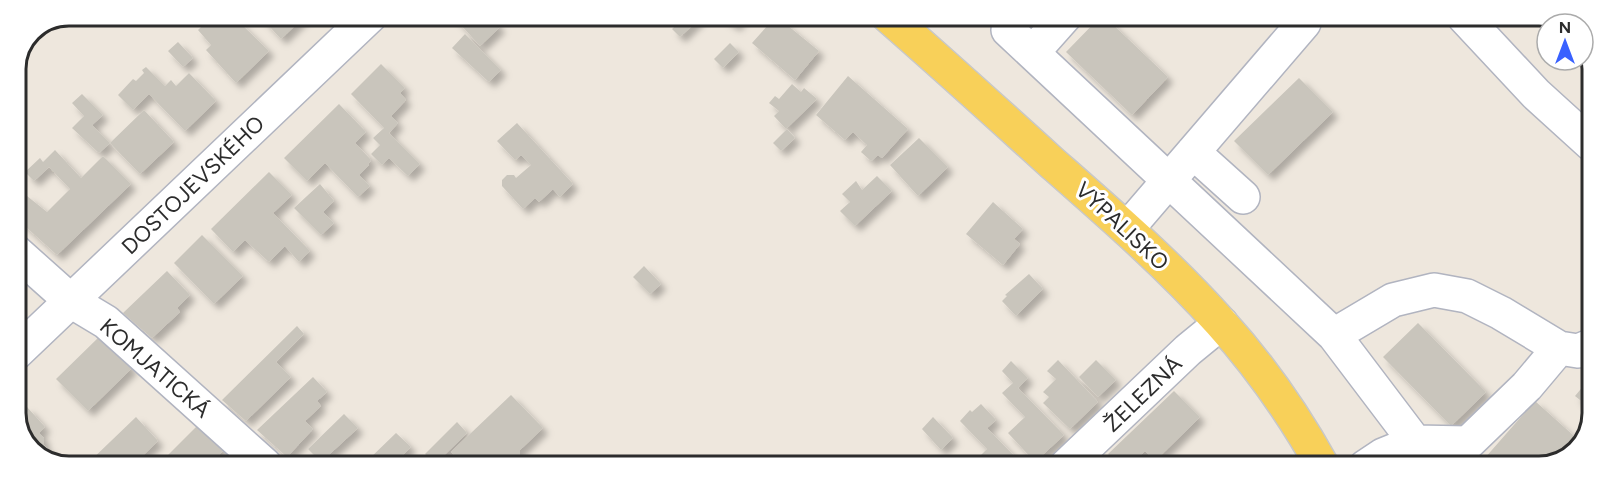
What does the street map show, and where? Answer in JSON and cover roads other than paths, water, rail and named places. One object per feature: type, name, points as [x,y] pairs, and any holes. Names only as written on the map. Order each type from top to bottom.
[{"type":"main road","name":"VÝPALISKO","points":[[904,26],[1127,229],[1221,323],[1290,412],[1316,456]]},
{"type":"street","name":"DOSTOJEVSKÉHO","points":[[26,344],[359,26]]},
{"type":"street","points":[[1033,52],[1056,26]]},
{"type":"street","points":[[1127,229],[1301,26]]},
{"type":"street","points":[[1472,26],[1536,94],[1581,134]]},
{"type":"street","points":[[1008,30],[1334,335],[1425,454]]},
{"type":"street","points":[[1193,152],[1243,197]]},
{"type":"street","name":"KOMJATICKÁ","points":[[26,261],[71,301],[106,322],[255,456]]},
{"type":"street","points":[[1334,335],[1393,300],[1434,290],[1467,296],[1575,347],[1527,386],[1468,443],[1425,454],[1382,456]]},
{"type":"street","name":"ŽELEZNÁ","points":[[1077,456],[1188,350],[1221,323]]}]
